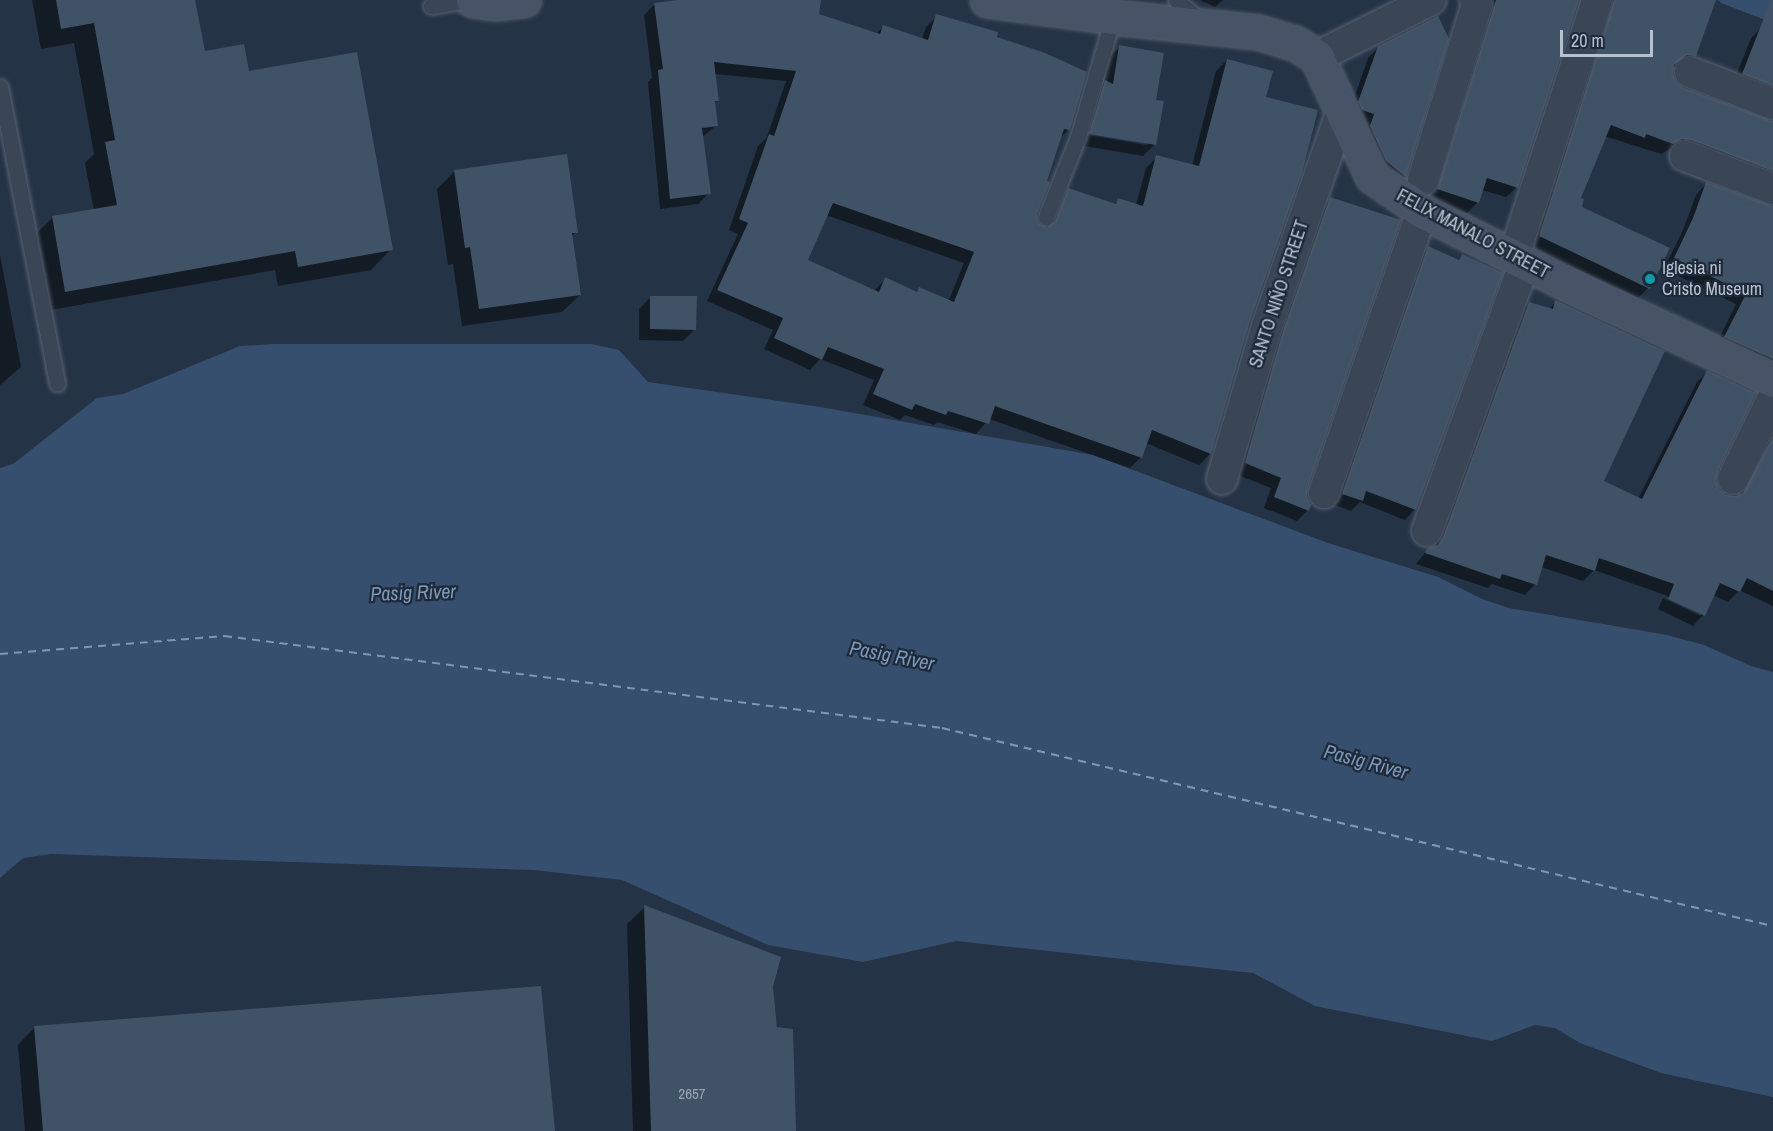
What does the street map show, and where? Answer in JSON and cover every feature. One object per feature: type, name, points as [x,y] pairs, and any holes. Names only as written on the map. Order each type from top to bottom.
[{"type":"street","points":[[471,0],[494,3],[524,0]]},
{"type":"street","points":[[987,0],[1258,33],[1295,43],[1317,57],[1431,0]]},
{"type":"street","points":[[1324,493],[1422,195],[1477,5],[1475,0]]},
{"type":"street","points":[[1427,531],[1519,260],[1597,0]]},
{"type":"street","name":"FELIX MANALO STREET","points":[[1317,57],[1372,176],[1422,195],[1519,260],[1773,380]]},
{"type":"street","points":[[1690,72],[1773,104]]},
{"type":"street","name":"SANTO NIÑO STREET","points":[[1222,479],[1267,326],[1342,111]]},
{"type":"street","points":[[1685,156],[1773,189]]},
{"type":"street","points":[[1733,479],[1773,397]]},
{"type":"lane","points":[[431,6],[471,0]]},
{"type":"lane","points":[[1176,0],[1207,27]]},
{"type":"lane","points":[[1046,217],[1078,137],[1113,17]]},
{"type":"lane","points":[[0,87],[57,384]]},
{"type":"water","points":[[1718,0],[1773,0],[1773,23],[1721,3]]},
{"type":"water","name":"Pasig River","points":[[275,344],[591,344],[619,350],[648,382],[820,407],[1093,455],[1328,543],[1438,577],[1482,599],[1509,608],[1667,635],[1704,645],[1751,666],[1773,672],[1773,1097],[1661,1073],[1580,1043],[1555,1028],[1535,1025],[1492,1041],[1315,1006],[1253,973],[956,941],[863,962],[768,945],[622,880],[534,870],[51,854],[23,858],[0,878],[0,468],[13,464],[97,398],[123,394],[240,346]]},
{"type":"building","points":[[56,0],[195,0],[205,51],[244,44],[249,71],[357,52],[393,250],[298,267],[295,251],[65,292],[52,216],[117,205],[105,142],[115,140],[94,23],[61,29]]},
{"type":"building","points":[[678,0],[821,0],[819,14],[880,34],[883,25],[928,40],[936,14],[998,32],[997,37],[1045,53],[1087,72],[1070,130],[1064,129],[1047,181],[1050,182],[1037,214],[1038,223],[1047,227],[1055,221],[1068,188],[1116,204],[1118,198],[1143,206],[1156,155],[1199,166],[1227,59],[1273,71],[1266,97],[1318,110],[1302,173],[1250,321],[1211,454],[1152,430],[1142,458],[995,406],[989,424],[948,411],[946,415],[915,404],[912,410],[873,394],[884,369],[828,347],[822,360],[774,338],[783,318],[717,290],[748,223],[739,219],[769,134],[774,136],[796,71],[714,62],[719,101],[715,101],[718,126],[702,128],[711,194],[670,199],[658,70],[663,69],[654,3]],"holes":[[[833,203],[974,252],[954,302],[919,287],[917,292],[885,277],[879,292],[808,260]]]},
{"type":"building","points":[[1496,0],[1579,0],[1518,188],[1487,178],[1479,203],[1437,189]]},
{"type":"building","points":[[1614,0],[1716,0],[1696,56],[1687,55],[1674,65],[1673,74],[1676,82],[1684,88],[1773,121],[1773,171],[1691,140],[1682,139],[1673,144],[1646,134],[1645,138],[1611,125],[1581,198],[1584,199],[1582,207],[1670,248],[1650,289],[1539,236]]},
{"type":"building","points":[[1771,0],[1773,0],[1773,86],[1742,74]]},
{"type":"building","points":[[1438,16],[1449,39],[1406,177],[1386,161],[1370,126],[1374,114],[1362,110],[1358,102],[1378,46]]},
{"type":"building","points":[[1119,45],[1164,53],[1156,100],[1164,101],[1156,145],[1089,134],[1105,80],[1113,84]]},
{"type":"building","points":[[567,154],[578,233],[572,233],[581,295],[479,309],[470,247],[465,248],[454,170]]},
{"type":"building","points":[[1706,182],[1773,206],[1773,359],[1724,337],[1746,294],[1674,258],[1693,218]]},
{"type":"building","points":[[1330,197],[1401,220],[1308,487],[1307,497],[1311,505],[1309,511],[1274,497],[1281,478],[1245,463],[1283,331]]},
{"type":"building","points":[[1428,246],[1459,260],[1462,254],[1503,273],[1416,510],[1366,491],[1363,501],[1342,494]]},
{"type":"building","points":[[650,296],[697,296],[696,330],[650,329]]},
{"type":"building","points":[[1555,300],[1665,351],[1604,481],[1642,499],[1707,370],[1756,393],[1718,471],[1716,481],[1719,489],[1726,495],[1735,496],[1743,493],[1773,436],[1773,591],[1747,578],[1740,592],[1720,583],[1705,616],[1668,599],[1674,584],[1599,558],[1595,571],[1546,555],[1537,585],[1502,574],[1500,579],[1425,553],[1427,548],[1438,545],[1443,537],[1529,302],[1553,309]]},
{"type":"building","points":[[644,905],[781,957],[773,987],[777,1027],[793,1029],[796,1131],[651,1131]]},
{"type":"building","points":[[541,986],[555,1131],[43,1131],[34,1026]]},
{"type":"ferry route","points":[[0,654],[224,636],[942,728],[1773,926]]},
{"type":"place","name":"Iglesia ni Cristo Museum","points":[[1650,279]]}]
